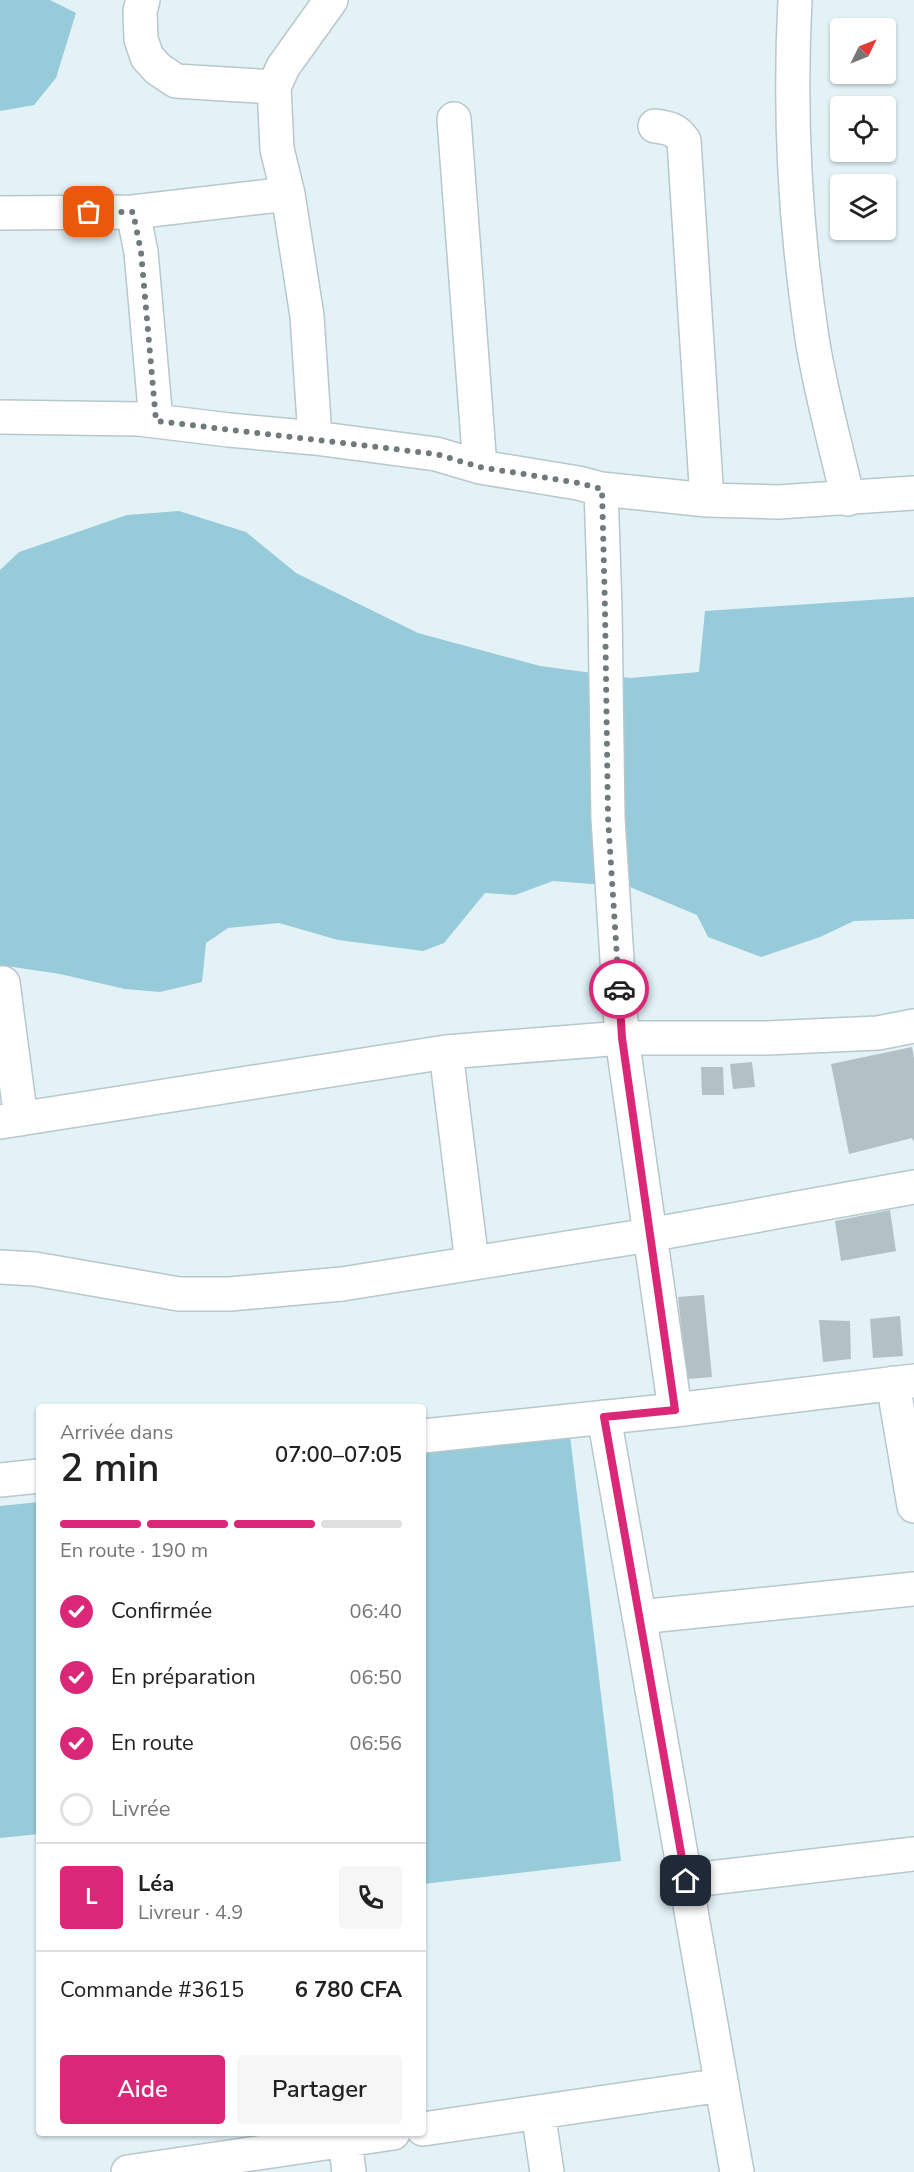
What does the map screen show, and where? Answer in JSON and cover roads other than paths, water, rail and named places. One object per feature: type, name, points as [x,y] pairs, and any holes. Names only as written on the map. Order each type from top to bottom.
[{"type":"street","points":[[142,0],[141,39],[147,57],[158,69],[176,81],[274,87]]},
{"type":"street","points":[[315,438],[307,316],[288,194],[277,149],[274,87],[283,67],[331,0]]},
{"type":"street","points":[[795,0],[792,57],[793,140],[800,239],[812,340],[848,499]]},
{"type":"street","points":[[454,119],[480,467]]},
{"type":"street","points":[[655,126],[671,128],[679,133],[684,141],[707,500]]},
{"type":"street","points":[[0,213],[133,212],[288,194]]},
{"type":"street","points":[[133,212],[141,252],[156,421]]},
{"type":"street","points":[[0,417],[139,419],[315,438],[436,454],[480,467],[602,489],[707,500],[778,502],[914,494]]},
{"type":"street","points":[[602,489],[608,818],[622,1038],[675,1410]]},
{"type":"street","points":[[3,982],[11,1120],[446,1052],[622,1038],[767,1038],[878,1033],[914,1026]]},
{"type":"street","points":[[446,1052],[472,1263]]},
{"type":"street","points":[[0,1267],[35,1269],[179,1294],[220,1294],[342,1284],[649,1235],[914,1187]]},
{"type":"street","points":[[426,1436],[675,1410],[904,1382],[914,1506]]},
{"type":"street","points":[[604,1417],[737,2172]]},
{"type":"street","points":[[0,1480],[36,1476]]},
{"type":"street","points":[[639,1617],[914,1589]]},
{"type":"street","points":[[686,1881],[914,1854]]},
{"type":"street","points":[[426,2129],[722,2085]]},
{"type":"street","points":[[538,2112],[547,2172]]},
{"type":"street","points":[[144,2171],[372,2136]]},
{"type":"street","points":[[345,2140],[350,2172]]}]
